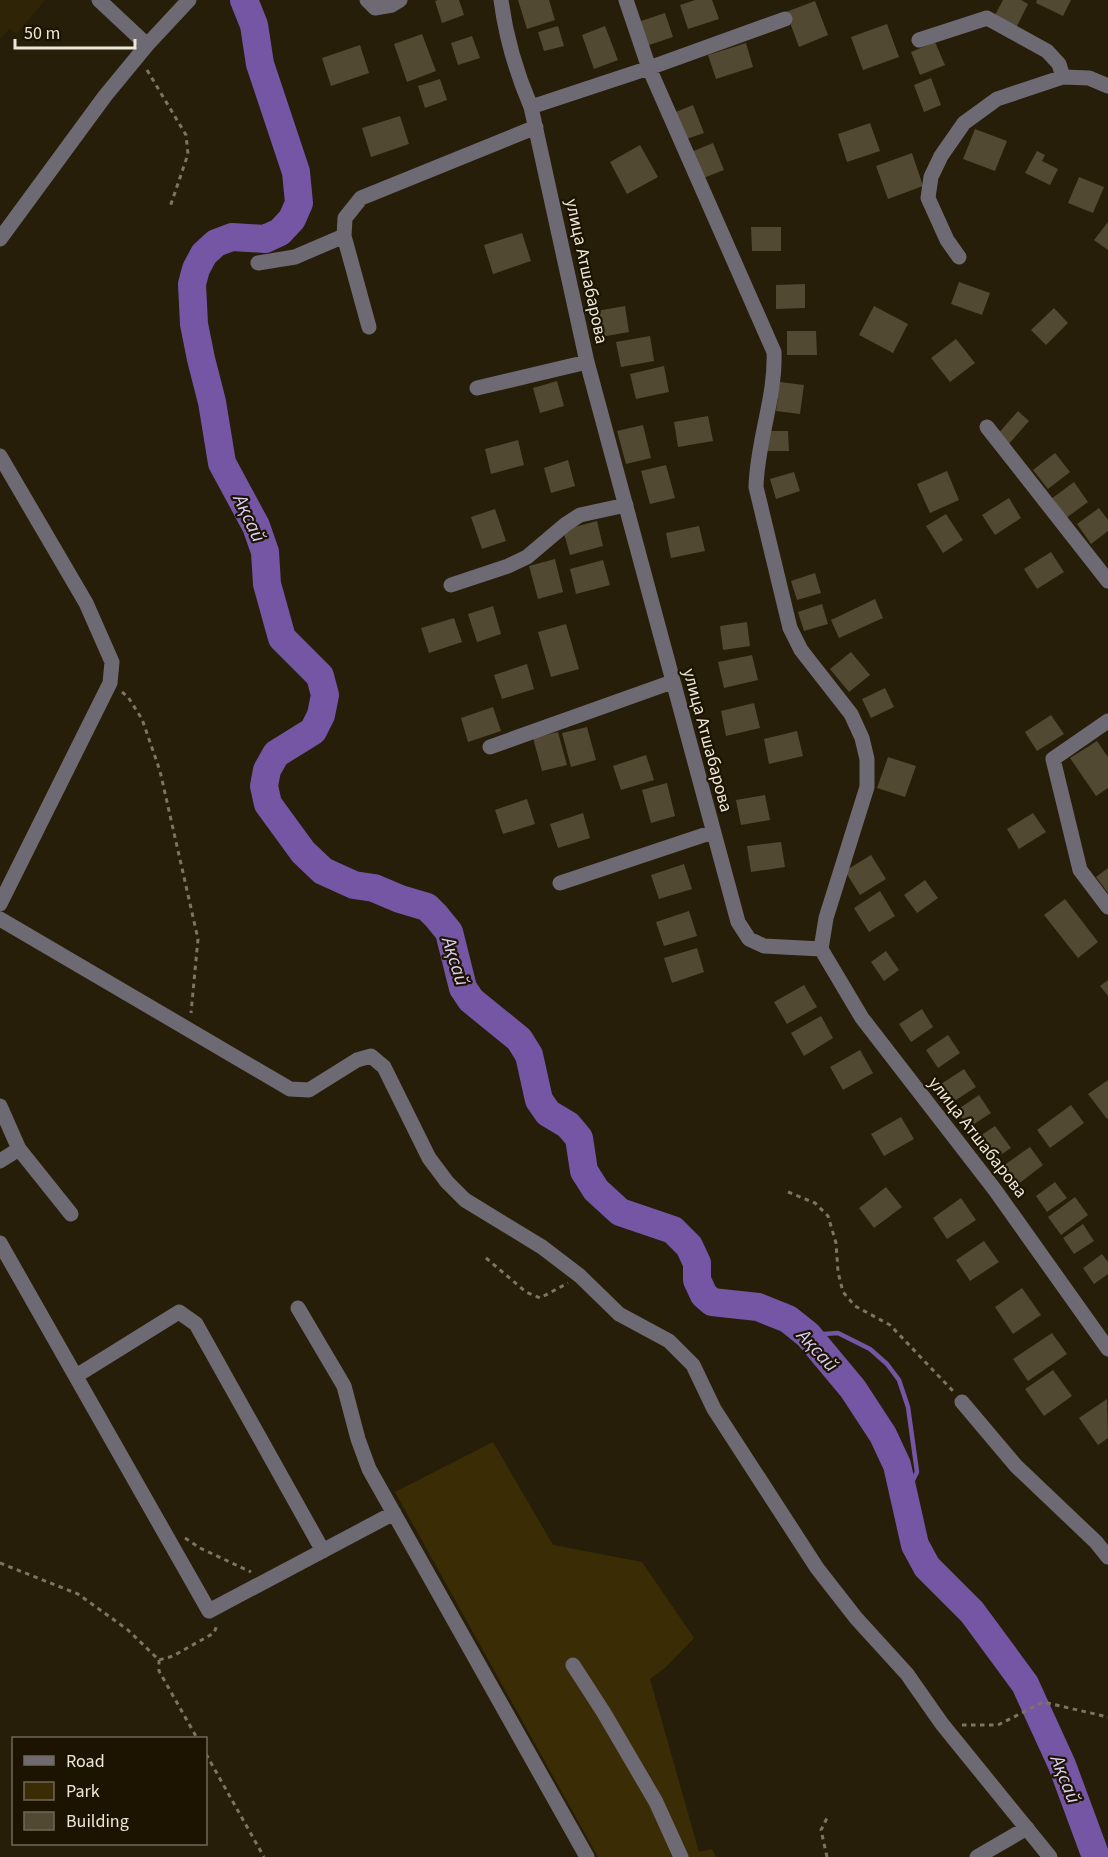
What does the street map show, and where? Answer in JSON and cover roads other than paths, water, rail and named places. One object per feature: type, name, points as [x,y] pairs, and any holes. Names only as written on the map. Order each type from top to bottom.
[{"type":"street","points":[[99,0],[143,51]]},
{"type":"street","points":[[0,239],[105,96],[189,0]]},
{"type":"street","points":[[367,0],[375,8],[392,5],[400,0]]},
{"type":"street","name":"улица Атшабарова","points":[[501,0],[508,44],[536,127],[587,362],[738,922],[749,939],[764,946],[821,949],[862,1018],[995,1190],[1108,1349]]},
{"type":"street","points":[[626,0],[649,68],[774,352],[775,371],[756,468],[756,487],[790,628],[801,650],[851,714],[862,738],[867,759],[867,787],[826,918],[821,949]]},
{"type":"street","points":[[919,40],[987,18],[1047,51],[1059,64],[1063,77]]},
{"type":"street","points":[[531,107],[785,19]]},
{"type":"street","points":[[959,257],[947,240],[928,198],[931,177],[941,156],[964,123],[997,99],[1063,77],[1089,78],[1108,86]]},
{"type":"street","points":[[369,327],[344,237],[345,218],[360,198],[536,127]]},
{"type":"street","points":[[258,263],[295,257],[344,237]]},
{"type":"street","points":[[477,388],[587,362]]},
{"type":"street","points":[[987,427],[1108,581]]},
{"type":"street","points":[[0,456],[86,603],[112,662],[110,683],[0,904]]},
{"type":"street","points":[[451,585],[508,566],[527,557],[580,515],[626,505]]},
{"type":"street","points":[[490,747],[672,682]]},
{"type":"street","points":[[1108,721],[1053,759],[1080,870],[1108,907]]},
{"type":"street","points":[[560,882],[713,832]]},
{"type":"street","points":[[0,919],[290,1089],[309,1090],[357,1060],[371,1056],[384,1067],[429,1158],[447,1182],[465,1200],[542,1247],[580,1276],[619,1314],[669,1341],[693,1365],[714,1408],[817,1568],[856,1618],[907,1674],[942,1724],[1050,1857]]},
{"type":"street","points":[[0,1106],[19,1149],[72,1214]]},
{"type":"street","points":[[0,1161],[19,1149]]},
{"type":"street","points":[[0,1243],[209,1611],[394,1513]]},
{"type":"street","points":[[298,1308],[344,1386],[358,1439],[369,1469],[587,1857]]},
{"type":"street","points":[[76,1376],[178,1312],[196,1324],[323,1551]]},
{"type":"street","points":[[962,1402],[1016,1466],[1096,1542],[1108,1557]]},
{"type":"street","points":[[573,1665],[656,1802],[681,1857]]},
{"type":"street","points":[[977,1857],[1027,1828]]},
{"type":"waterway","name":"Ақсай","points":[[244,0],[254,25],[260,64],[296,172],[299,203],[292,219],[280,232],[265,239],[232,237],[216,243],[204,254],[196,269],[192,284],[194,324],[212,402],[222,463],[256,526],[265,552],[267,584],[282,638],[320,676],[325,695],[321,715],[313,731],[276,754],[267,770],[264,786],[268,804],[303,852],[323,871],[354,885],[374,888],[427,907],[436,916],[449,932],[463,988],[471,1000],[519,1039],[529,1055],[539,1100],[548,1113],[568,1125],[579,1138],[584,1171],[596,1190],[620,1212],[673,1230],[689,1246],[697,1263],[697,1280],[704,1295],[712,1302],[758,1307],[788,1319],[808,1335],[853,1389],[883,1435],[897,1465],[915,1545],[927,1567],[972,1612],[1025,1684],[1062,1765],[1096,1857]]},
{"type":"waterway","points":[[808,1335],[838,1333],[870,1349],[887,1364],[899,1380],[908,1407],[917,1472],[904,1498]]}]
